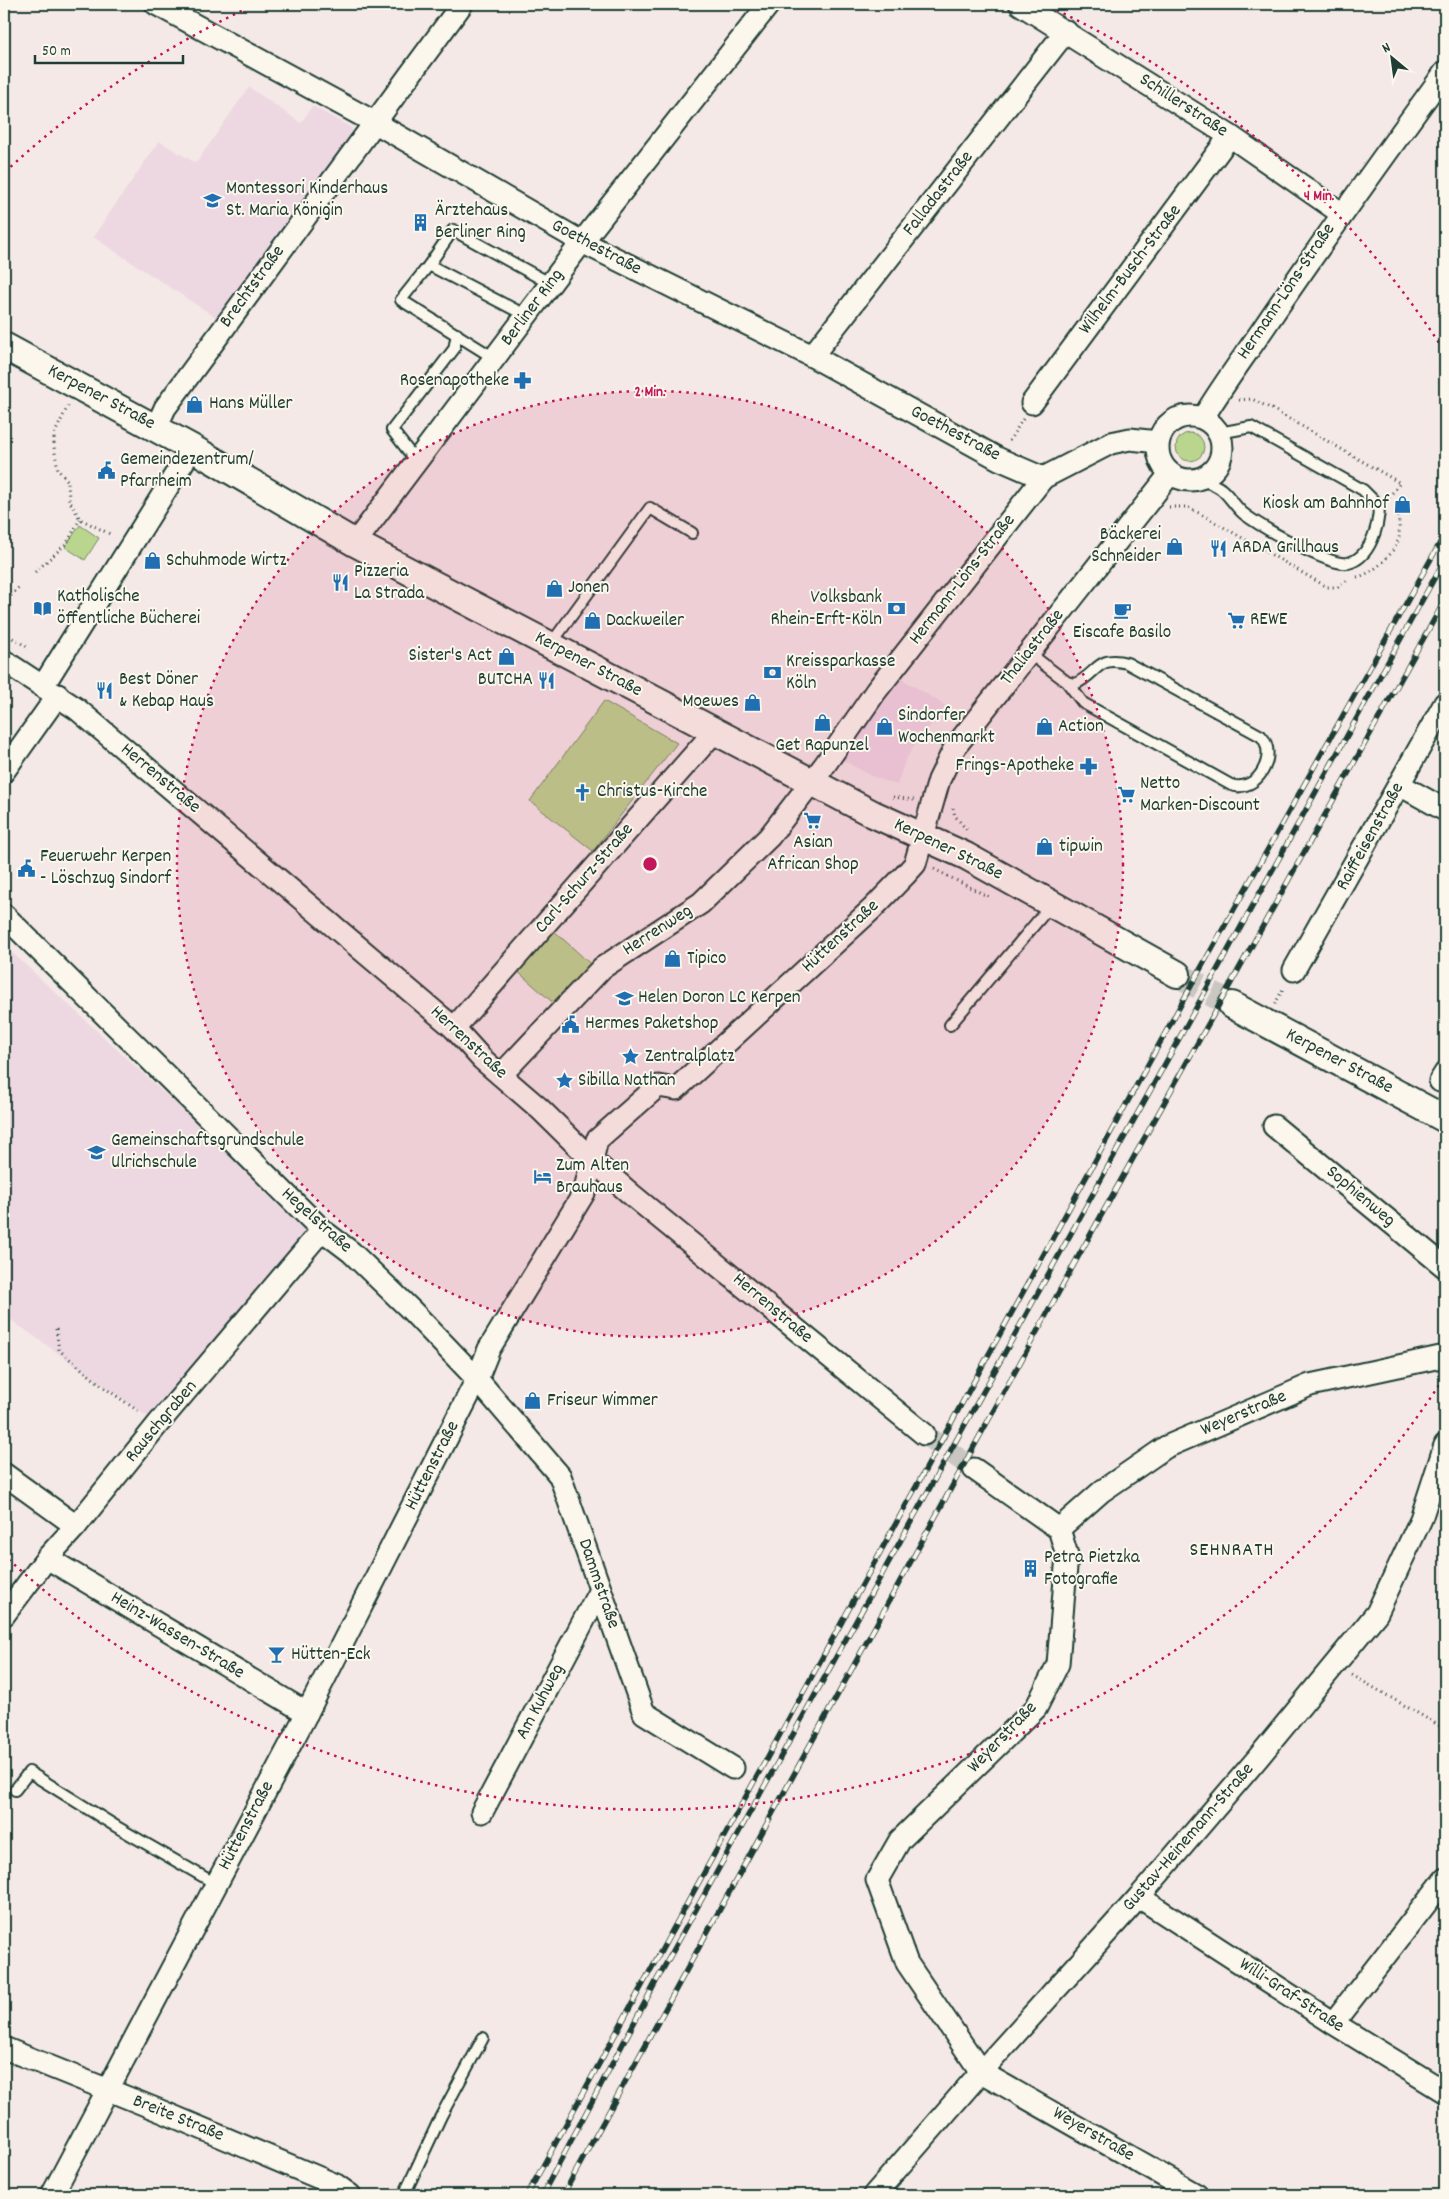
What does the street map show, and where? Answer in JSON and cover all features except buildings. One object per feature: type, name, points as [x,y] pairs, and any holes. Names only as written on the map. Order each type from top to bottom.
[{"type":"street","name":"Goethestraße","points":[[156,4],[374,122],[582,242],[812,356],[999,459],[1043,478]]},
{"type":"street","name":"Brechtstraße","points":[[156,428],[166,408],[462,4]]},
{"type":"street","name":"Berliner Ring","points":[[355,543],[582,242],[769,4]]},
{"type":"street","name":"Schillerstraße","points":[[1023,4],[1230,136],[1341,213]]},
{"type":"street","name":"Falladastraße","points":[[812,356],[1066,31]]},
{"type":"street","name":"Hermann-Löns-Straße","points":[[1203,418],[1220,390],[1341,213],[1445,72]]},
{"type":"street","name":"Wilhelm-Busch-Straße","points":[[1032,403],[1230,136]]},
{"type":"street","name":"Kerpener Straße","points":[[4,346],[192,448],[355,543],[811,781],[973,860],[1177,974]]},
{"type":"street","points":[[1185,416],[1203,418],[1219,433],[1222,444],[1222,456],[1213,470],[1200,479],[1184,480],[1170,474],[1162,465],[1158,454],[1158,442],[1162,432],[1176,419],[1185,416]]},
{"type":"street","name":"Hermann-Löns-Straße","points":[[811,781],[824,766],[876,691],[1043,478],[1111,443],[1130,439],[1158,442]]},
{"type":"street","points":[[4,771],[192,448]]},
{"type":"street","name":"Thaliastraße","points":[[923,837],[939,780],[955,747],[1170,474]]},
{"type":"street","name":"Herrenstraße","points":[[4,661],[77,709],[454,1028],[482,1059],[540,1109],[593,1161],[924,1434]]},
{"type":"street","name":"Raiffeisenstraße","points":[[1294,970],[1445,703]]},
{"type":"street","name":"Carl-Schurz-Straße","points":[[454,1028],[715,731]]},
{"type":"street","name":"Herrenweg","points":[[501,1075],[602,968],[701,903],[769,836],[811,781]]},
{"type":"street","points":[[1400,785],[1445,810]]},
{"type":"street","name":"Hüttenstraße","points":[[52,2195],[307,1713],[477,1380],[489,1349],[584,1193],[597,1140],[658,1086],[676,1089],[872,909],[915,864],[923,837]]},
{"type":"street","name":"Hegelstraße","points":[[4,915],[322,1230],[351,1252],[398,1297],[477,1380]]},
{"type":"street","name":"Kerpener Straße","points":[[1232,1005],[1445,1119]]},
{"type":"street","name":"Sophienweg","points":[[1274,1126],[1445,1267]]},
{"type":"street","name":"Rauschgraben","points":[[4,1615],[47,1558],[76,1526],[158,1424],[322,1230]]},
{"type":"street","name":"Weyerstraße","points":[[1182,2192],[981,2072],[907,1963],[877,1880],[900,1840],[1036,1708],[1058,1664],[1067,1555],[1059,1529],[1102,1491],[1166,1448],[1310,1385],[1445,1356]]},
{"type":"street","name":"Dammstraße","points":[[477,1380],[560,1476],[644,1713],[733,1768]]},
{"type":"street","name":"Gustav-Heinemann-Straße","points":[[874,2195],[981,2072],[1139,1897],[1377,1613],[1421,1519],[1445,1445]]},
{"type":"street","points":[[974,1470],[1059,1529]]},
{"type":"street","points":[[4,1474],[76,1526]]},
{"type":"street","name":"Heinz-Wassen-Straße","points":[[47,1558],[307,1713]]},
{"type":"street","name":"Am Kuhweg","points":[[482,1812],[600,1590]]},
{"type":"street","points":[[1333,2023],[1445,1879]]},
{"type":"street","name":"Willi-Graf-Straße","points":[[1139,1897],[1333,2023],[1445,2092]]},
{"type":"street","name":"Breite Straße","points":[[4,2048],[336,2185],[350,2195]]},
{"type":"lane","points":[[494,358],[401,300],[429,265],[452,230],[551,284]]},
{"type":"lane","points":[[429,265],[527,316]]},
{"type":"lane","points":[[416,461],[392,430],[454,349],[457,334]]},
{"type":"lane","points":[[1200,479],[1220,488],[1244,514],[1283,538],[1330,561],[1347,563],[1363,555],[1376,530],[1379,506],[1363,490],[1250,427],[1219,433]]},
{"type":"lane","points":[[550,645],[650,508],[692,533]]},
{"type":"lane","points":[[1029,653],[1067,682],[1083,703],[1231,785],[1239,788],[1248,786],[1258,777],[1264,766],[1269,748],[1267,742],[1261,736],[1127,663],[1108,660],[1100,664],[1085,679],[1074,684],[1067,682]]},
{"type":"lane","points":[[950,1025],[1052,904]]},
{"type":"lane","points":[[15,1790],[29,1772],[117,1828],[216,1884]]},
{"type":"lane","points":[[404,2195],[441,2116],[483,2038]]},
{"type":"path","points":[[79,386],[54,435],[58,470],[68,481],[69,500],[80,519],[110,534]]},
{"type":"path","points":[[1220,390],[1235,400],[1252,399],[1272,409],[1400,483]]},
{"type":"path","points":[[999,459],[1032,403]]},
{"type":"path","points":[[35,572],[66,542],[80,519]]},
{"type":"path","points":[[4,603],[19,587]]},
{"type":"path","points":[[4,595],[9,598]]},
{"type":"path","points":[[4,633],[29,648]]},
{"type":"path","points":[[56,1329],[59,1350],[102,1386],[158,1424]]},
{"type":"path","points":[[1334,1664],[1445,1728]]},
{"type":"shaded area","name":"Montessori Kinderhaus St. Maria Königin","points":[[249,87],[301,123],[312,106],[352,128],[351,136],[221,321],[93,237],[159,141],[196,163]]},
{"type":"shaded area","points":[[902,679],[946,706],[912,749],[905,761],[897,785],[871,776],[841,759]]},
{"type":"shaded area","points":[[4,945],[318,1235],[153,1421],[4,1315]]},
{"type":"green space","points":[[1190,433],[1200,437],[1204,447],[1200,457],[1190,461],[1180,457],[1176,447],[1180,437]]},
{"type":"green space","points":[[80,525],[99,538],[85,560],[65,547]]},
{"type":"green space","points":[[604,701],[677,743],[593,851],[530,801]]},
{"type":"green space","points":[[553,930],[595,968],[559,1008],[516,970]]},
{"type":"tunnel","points":[[1177,974],[1232,1005]]},
{"type":"tunnel","points":[[924,1434],[974,1469]]},
{"type":"railway","points":[[527,2195],[1201,968],[1445,534]]},
{"type":"railway","points":[[542,2195],[658,1978],[1445,559]]},
{"type":"railway","points":[[563,2195],[1078,1257],[1445,600]]},
{"type":"place","name":"Montessori Kinderhaus St. Maria Königin","points":[[212,200]]},
{"type":"place","name":"Ärztehaus Berliner Ring","points":[[421,222]]},
{"type":"place","name":"Rosenapotheke","points":[[523,381]]},
{"type":"place","name":"Hans Müller","points":[[195,404]]},
{"type":"place","name":"Gemeindezentrum/ Pfarrheim","points":[[106,471]]},
{"type":"place","name":"Kiosk am Bahnhof","points":[[1403,504]]},
{"type":"place","name":"Bäckerei Schneider","points":[[1175,546]]},
{"type":"place","name":"ARDA Grillhaus","points":[[1218,548]]},
{"type":"place","name":"Schuhmode Wirtz","points":[[152,561]]},
{"type":"place","name":"Pizzeria La Strada","points":[[340,583]]},
{"type":"place","name":"Jonen","points":[[554,588]]},
{"type":"place","name":"Katholische öffentliche Bücherei","points":[[43,608]]},
{"type":"place","name":"Volksbank Rhein-Erft-Köln","points":[[896,609]]},
{"type":"place","name":"Eiscafe Basilo","points":[[1122,610]]},
{"type":"place","name":"REWE","points":[[1236,620]]},
{"type":"place","name":"Dackweiler","points":[[592,621]]},
{"type":"place","name":"Sister's Act","points":[[506,656]]},
{"type":"place","name":"Kreissparkasse Köln","points":[[772,673]]},
{"type":"place","name":"BUTCHA","points":[[547,680]]},
{"type":"place","name":"Best Döner & Kebap Haus","points":[[105,691]]},
{"type":"place","name":"Moewes","points":[[753,702]]},
{"type":"place","name":"Get Rapunzel","points":[[822,723]]},
{"type":"place","name":"Sindorfer Wochenmarkt","points":[[884,727]]},
{"type":"place","name":"Action","points":[[1044,727]]},
{"type":"place","name":"Frings-Apotheke","points":[[1088,766]]},
{"type":"place","name":"Christus-Kirche","points":[[583,792]]},
{"type":"place","name":"Netto Marken-Discount","points":[[1126,795]]},
{"type":"place","name":"Asian African Shop","points":[[813,820]]},
{"type":"place","name":"tipwin","points":[[1045,847]]},
{"type":"place","name":"Feuerwehr Kerpen - Löschzug Sindorf","points":[[26,868]]},
{"type":"place","name":"Tipico","points":[[673,959]]},
{"type":"place","name":"Helen Doron LC Kerpen","points":[[624,998]]},
{"type":"place","name":"Hermes Paketshop","points":[[571,1024]]},
{"type":"place","name":"Zentralplatz","points":[[631,1057]]},
{"type":"place","name":"Sibilla Nathan","points":[[564,1081]]},
{"type":"place","name":"Gemeinschaftsgrundschule Ulrichschule","points":[[97,1152]]},
{"type":"place","name":"Zum Alten Brauhaus","points":[[542,1177]]},
{"type":"place","name":"Friseur Wimmer","points":[[533,1401]]},
{"type":"place","name":"Petra Pietzka Fotografie","points":[[1030,1569]]},
{"type":"place","name":"Hütten-Eck","points":[[277,1655]]},
{"type":"district","name":"SEHNRATH","points":[[1232,1551]]}]
